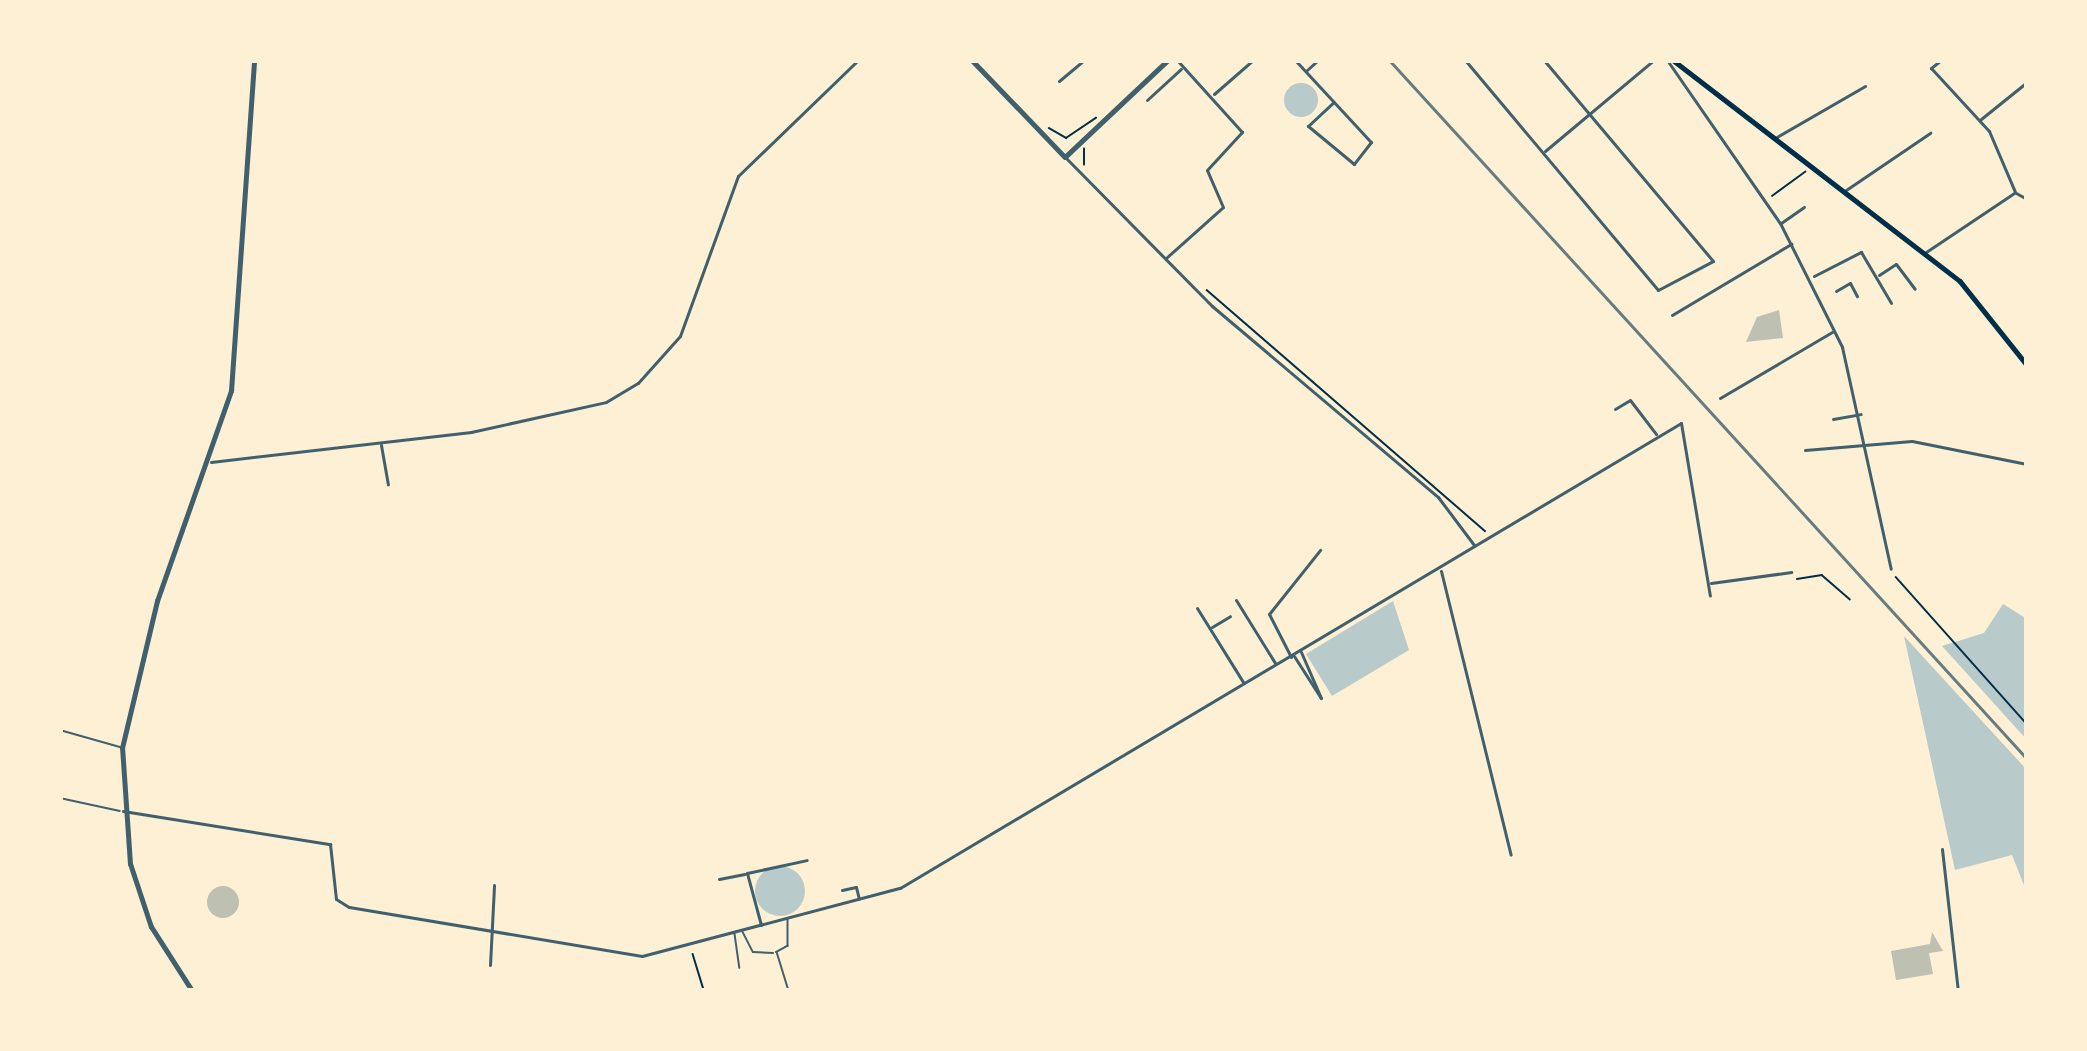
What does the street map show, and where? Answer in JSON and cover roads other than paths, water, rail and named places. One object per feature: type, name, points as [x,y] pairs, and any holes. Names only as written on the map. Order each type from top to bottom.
[{"type":"main road","points":[[1670,60],[1926,252],[2027,365]]},
{"type":"street","points":[[192,991],[151,927],[123,811],[122,748],[157,601],[211,462],[236,358],[254,60]]},
{"type":"street","points":[[211,462],[381,445],[606,402],[656,370],[680,336],[738,176],[858,60]]},
{"type":"street","points":[[972,60],[1165,259],[1438,497],[1475,547]]},
{"type":"street","points":[[1059,81],[1084,60]]},
{"type":"street","points":[[1065,157],[1168,60]]},
{"type":"street","points":[[1165,259],[1222,207],[1207,170],[1242,132],[1177,60]]},
{"type":"street","points":[[1211,96],[1253,60]]},
{"type":"street","points":[[1295,60],[1334,102],[1372,144],[1354,164],[1308,126],[1334,102]]},
{"type":"street","points":[[1306,72],[1318,60]]},
{"type":"street","points":[[1465,60],[1658,290],[1713,261],[1593,112],[1544,60]]},
{"type":"street","points":[[1542,154],[1654,60]]},
{"type":"street","points":[[1670,60],[1780,223],[1811,278],[1870,440],[1892,569]]},
{"type":"street","points":[[1941,60],[1931,68],[1980,121],[2015,192],[2027,199]]},
{"type":"street","points":[[1147,100],[1184,67]]},
{"type":"street","points":[[1980,121],[2027,82]]},
{"type":"street","points":[[1775,139],[1865,86]]},
{"type":"street","points":[[1846,190],[1930,133]]},
{"type":"street","points":[[1926,252],[2015,192]]},
{"type":"street","points":[[1780,223],[1804,207]]},
{"type":"street","points":[[1672,315],[1792,244]]},
{"type":"street","points":[[1811,278],[1861,252],[1892,303]]},
{"type":"street","points":[[1877,277],[1896,264],[1915,289]]},
{"type":"street","points":[[1836,291],[1850,284],[1857,296]]},
{"type":"street","points":[[1820,299],[1828,295]]},
{"type":"street","points":[[1720,398],[1834,332]]},
{"type":"street","points":[[1615,409],[1630,400],[1657,436]]},
{"type":"street","points":[[1833,419],[1862,413]]},
{"type":"street","points":[[123,811],[330,844],[336,899],[349,907],[610,958],[735,934],[900,888],[1681,423],[1710,596]]},
{"type":"street","points":[[1805,450],[1870,440],[2027,464]]},
{"type":"street","points":[[381,445],[388,484]]},
{"type":"street","points":[[1300,651],[1321,698],[1269,614],[1320,550]]},
{"type":"street","points":[[1441,569],[1511,855]]},
{"type":"street","points":[[1709,583],[1791,572]]},
{"type":"street","points":[[1236,600],[1276,664]]},
{"type":"street","points":[[1197,608],[1243,682]]},
{"type":"street","points":[[1210,628],[1230,616]]},
{"type":"street","points":[[1487,806],[1494,798]]},
{"type":"street","points":[[1942,848],[1958,991]]},
{"type":"street","points":[[718,879],[808,860]]},
{"type":"street","points":[[747,873],[761,926]]},
{"type":"street","points":[[490,965],[488,931],[494,885]]},
{"type":"street","points":[[842,890],[856,886],[859,899]]},
{"type":"lane","points":[[60,730],[122,748]]},
{"type":"lane","points":[[60,798],[123,811]]},
{"type":"lane","points":[[743,932],[754,952],[777,952],[788,946],[788,919]]},
{"type":"lane","points":[[735,934],[740,968]]},
{"type":"lane","points":[[777,952],[789,991]]},
{"type":"railway","points":[[1389,60],[2027,759]]}]
